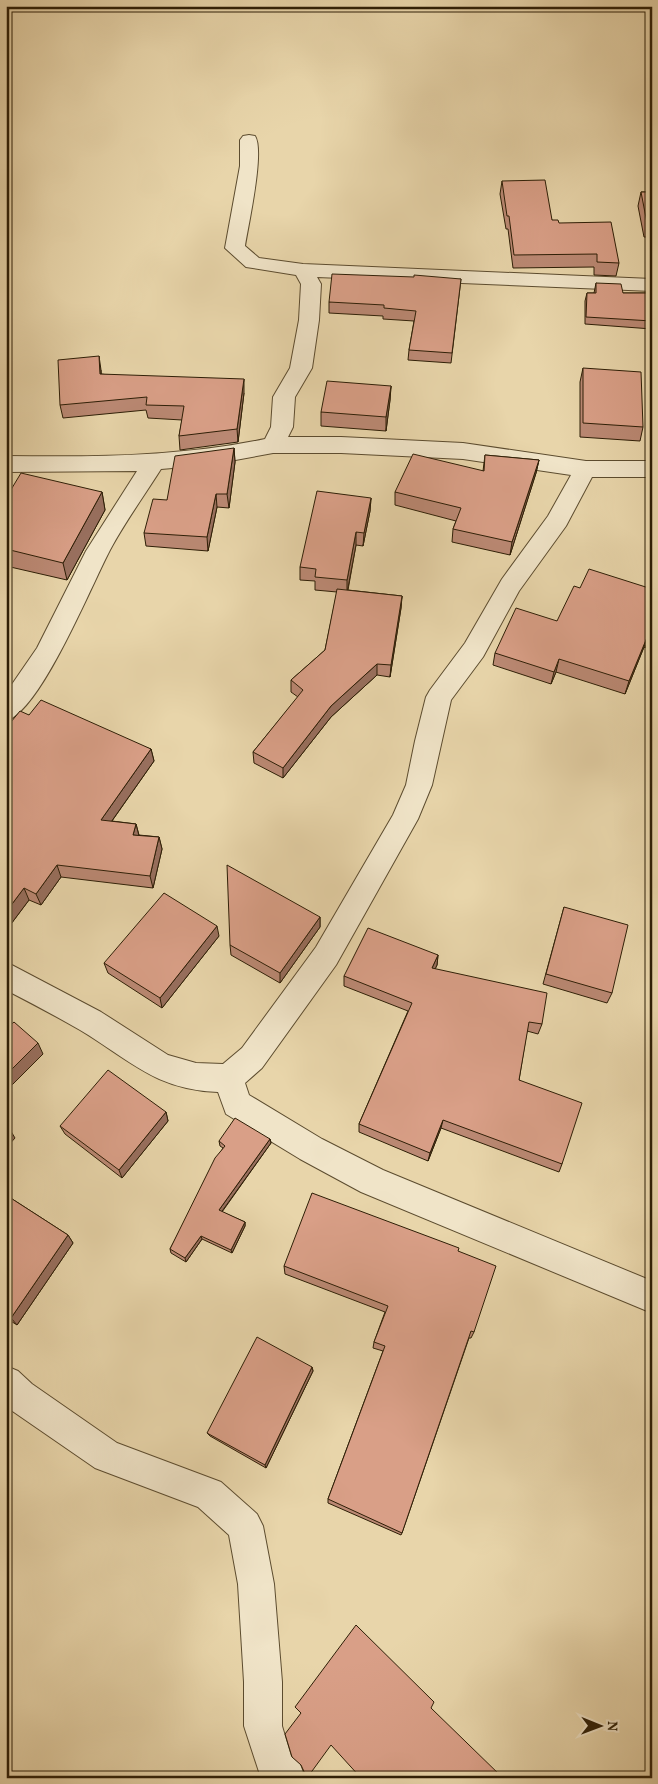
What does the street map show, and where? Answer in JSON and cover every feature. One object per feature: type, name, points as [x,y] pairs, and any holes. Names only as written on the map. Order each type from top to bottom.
[{"type":"street","points":[[249,140],[249,166],[235,248],[253,263],[303,270],[652,285]]},
{"type":"street","points":[[273,445],[282,427],[284,397],[301,368],[309,320],[311,284],[303,270]]},
{"type":"street","points":[[6,464],[78,464],[156,460],[236,454],[273,445],[341,445],[463,451],[586,469],[652,469]]},
{"type":"street","points":[[6,711],[19,697],[52,642],[98,550],[156,460]]},
{"type":"street","points":[[6,975],[91,1021],[160,1066],[196,1077],[228,1078],[252,1058],[326,956],[405,819],[419,785],[440,697],[474,650],[510,585],[558,520],[573,489],[586,469]]},
{"type":"street","points":[[228,1078],[237,1104],[310,1149],[372,1181],[652,1297]]},
{"type":"street","points":[[6,1384],[20,1396],[107,1456],[209,1494],[245,1526],[256,1584],[263,1682],[263,1726],[276,1768],[286,1778]]},
{"type":"building","points":[[545,180],[552,220],[558,220],[559,223],[611,222],[619,263],[597,262],[597,254],[514,255],[502,181]]},
{"type":"building","points":[[641,192],[652,192],[652,223],[647,223]]},
{"type":"building","points":[[332,274],[414,277],[414,275],[461,279],[452,353],[409,350],[416,311],[384,308],[384,305],[329,302]]},
{"type":"building","points":[[596,283],[621,284],[623,293],[652,293],[652,321],[586,317],[587,293],[596,293]]},
{"type":"building","points":[[99,356],[100,374],[244,379],[237,429],[179,436],[184,406],[146,405],[147,397],[60,405],[58,360]]},
{"type":"building","points":[[583,368],[641,372],[643,427],[583,423]]},
{"type":"building","points":[[327,381],[391,386],[386,417],[321,412]]},
{"type":"building","points":[[234,448],[227,494],[216,494],[207,537],[144,533],[153,499],[167,500],[175,456]]},
{"type":"building","points":[[413,454],[484,471],[485,455],[539,460],[512,542],[453,529],[461,508],[395,492]]},
{"type":"building","points":[[21,473],[102,492],[63,563],[6,549],[6,498]]},
{"type":"building","points":[[317,491],[371,498],[364,533],[356,532],[347,580],[315,577],[316,569],[300,567]]},
{"type":"building","points":[[589,569],[652,589],[652,629],[629,681],[559,659],[554,672],[495,653],[516,608],[557,621],[574,586],[580,588]]},
{"type":"building","points":[[337,589],[402,596],[391,665],[377,664],[331,706],[283,768],[253,752],[303,690],[291,680],[325,650]]},
{"type":"building","points":[[41,700],[151,749],[101,820],[136,824],[133,835],[159,837],[150,876],[57,865],[36,894],[24,888],[6,912],[6,728],[20,711],[29,715]]},
{"type":"building","points":[[227,865],[320,917],[280,973],[230,945]]},
{"type":"building","points":[[164,893],[217,926],[160,998],[104,963]]},
{"type":"building","points":[[564,907],[628,925],[612,993],[546,974]]},
{"type":"building","points":[[368,928],[438,955],[432,968],[547,993],[542,1024],[529,1022],[519,1080],[582,1103],[562,1164],[443,1120],[430,1153],[359,1124],[412,1003],[344,976]]},
{"type":"building","points":[[14,1022],[38,1043],[6,1075],[6,1029]]},
{"type":"building","points":[[108,1070],[166,1112],[119,1170],[60,1126]]},
{"type":"building","points":[[235,1118],[270,1139],[219,1210],[245,1222],[231,1250],[201,1236],[185,1258],[170,1249],[215,1158],[225,1146],[219,1141]]},
{"type":"building","points":[[312,1193],[459,1248],[458,1251],[496,1266],[474,1332],[471,1331],[402,1533],[328,1499],[385,1346],[374,1342],[388,1306],[284,1266]]},
{"type":"building","points":[[6,1195],[68,1235],[11,1318],[6,1316]]},
{"type":"building","points":[[257,1337],[312,1367],[265,1465],[207,1433]]},
{"type":"building","points":[[356,1625],[434,1702],[431,1708],[503,1778],[361,1778],[331,1745],[307,1778],[301,1765],[292,1757],[285,1734],[301,1713],[295,1707]]}]
